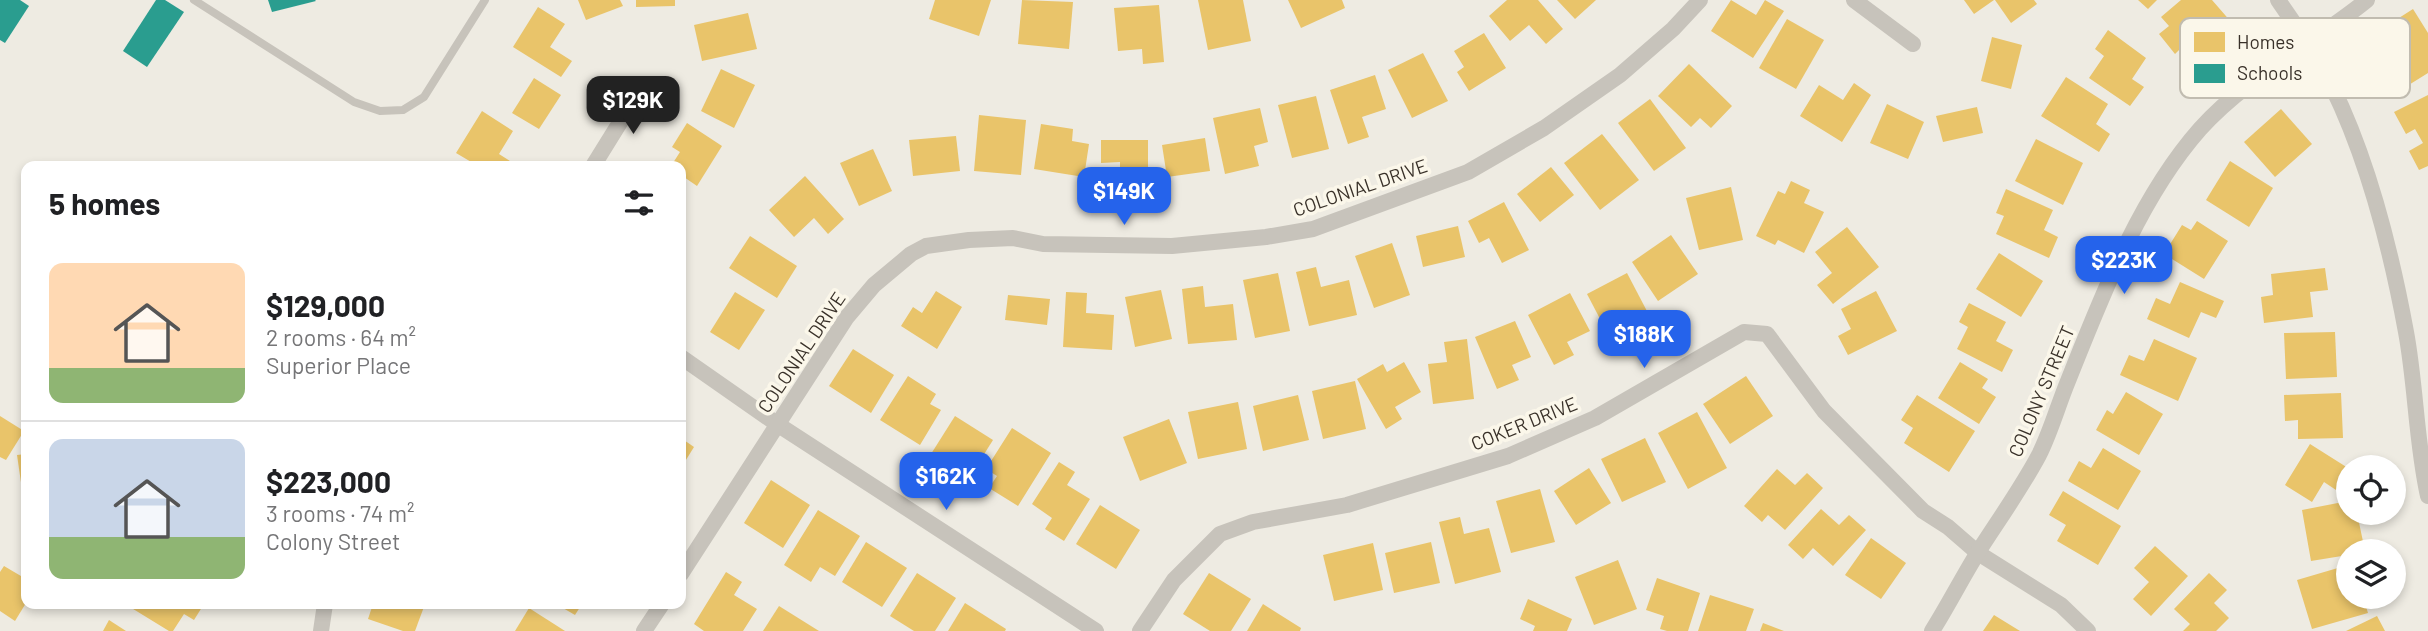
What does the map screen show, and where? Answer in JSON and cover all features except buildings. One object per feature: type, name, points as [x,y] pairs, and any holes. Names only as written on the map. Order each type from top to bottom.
[{"type":"street","name":"COLONIAL DRIVE","points":[[686,566],[847,317],[867,293],[911,254],[926,246],[1013,237],[1043,244],[1172,246],[1266,237],[1313,229],[1468,172],[1544,128],[1620,75],[1673,29],[1700,0]]},
{"type":"street","points":[[1854,0],[1913,44]]},
{"type":"street","points":[[2278,0],[2290,18]]},
{"type":"street","name":"COLONY STREET","points":[[2345,18],[2367,0]]},
{"type":"street","points":[[596,161],[642,86]]},
{"type":"street","name":"COLONY STREET","points":[[1932,631],[2039,454],[2123,252],[2158,186],[2200,129],[2233,98]]},
{"type":"street","points":[[2336,98],[2375,197],[2421,394],[2421,463],[2428,496]]},
{"type":"street","name":"COKER DRIVE","points":[[1140,631],[1174,580],[1220,534],[1253,522],[1347,505],[1508,456],[1595,418],[1744,332],[1767,334],[1824,411],[1923,511],[1948,527],[1978,553],[2061,605],[2088,631]]},
{"type":"street","points":[[686,360],[777,424],[1096,631]]},
{"type":"street","points":[[321,631],[324,609]]},
{"type":"street","points":[[644,631],[659,609]]},
{"type":"lane","points":[[194,0],[354,102],[380,111],[403,110],[424,97],[485,0]]}]
